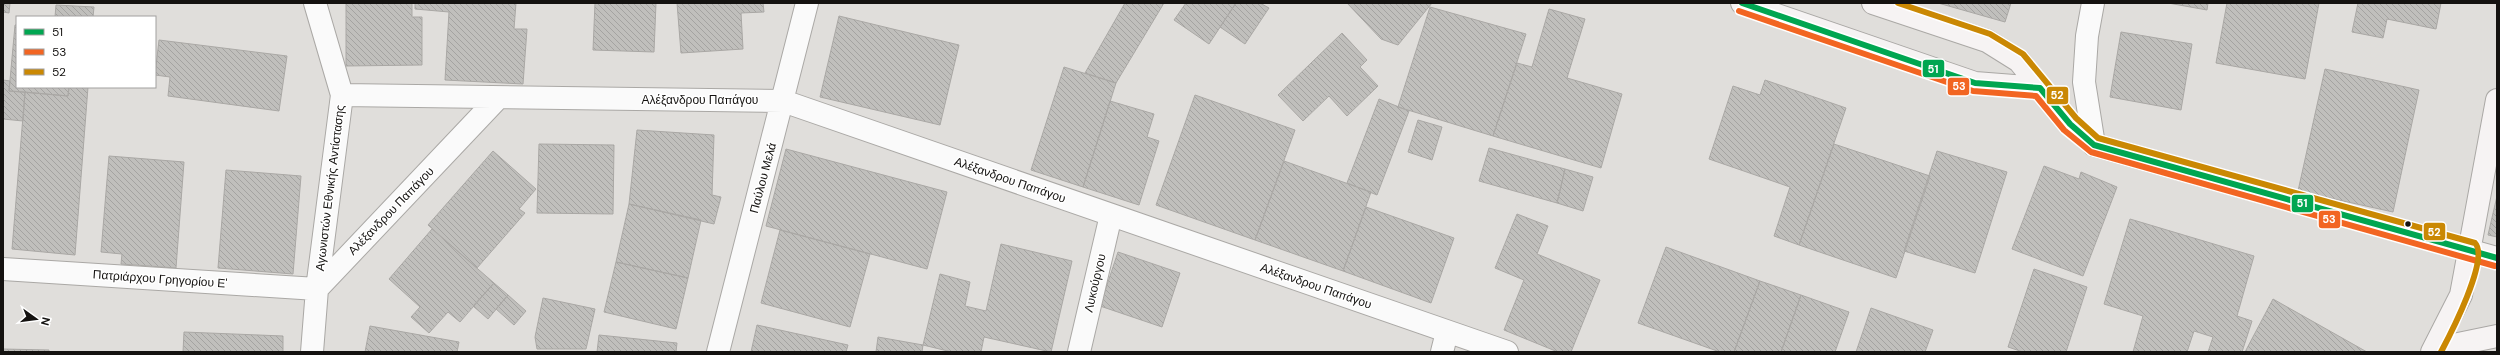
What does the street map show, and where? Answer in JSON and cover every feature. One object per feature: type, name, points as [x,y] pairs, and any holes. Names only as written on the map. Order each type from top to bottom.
[{"type":"street","name":"Αγωνιστών Εθνικής Αντίστασης","points":[[312,352],[317,289],[342,95],[315,3]]},
{"type":"street","name":"Παύλου Μελά","points":[[718,352],[807,3]]},
{"type":"street","points":[[1742,3],[1974,83],[2040,88]]},
{"type":"street","points":[[1873,3],[1987,41],[2019,61],[2070,124],[2094,145],[2497,258]]},
{"type":"street","points":[[2092,3],[2086,36],[2084,82],[2094,145]]},
{"type":"street","name":"Αλέξανδρου Παπάγου","points":[[342,95],[783,101],[1111,215],[1444,342],[1507,352]]},
{"type":"street","name":"Αλέξανδρου Παπάγου","points":[[317,289],[498,98]]},
{"type":"street","points":[[2433,351],[2461,295],[2471,250],[2497,100]]},
{"type":"street","name":"Λυκούργου","points":[[1079,352],[1111,215]]},
{"type":"street","name":"Πατριάρχου Γρηγορίου Ε'","points":[[3,269],[317,289]]},
{"type":"street","points":[[2433,351],[2497,336]]},
{"type":"building","points":[[3,3],[10,3],[9,13],[3,12]]},
{"type":"building","points":[[346,3],[412,3],[412,17],[422,17],[422,65],[346,66]]},
{"type":"building","points":[[415,3],[516,3],[514,29],[527,29],[523,84],[445,80],[449,12],[415,9]]},
{"type":"building","points":[[595,3],[656,3],[654,52],[593,50]]},
{"type":"building","points":[[677,3],[763,3],[764,12],[741,13],[743,49],[681,53]]},
{"type":"building","points":[[1125,3],[1164,3],[1116,83],[1085,73]]},
{"type":"building","points":[[1186,3],[1236,3],[1209,44],[1174,20]]},
{"type":"building","points":[[1236,3],[1260,3],[1269,8],[1245,44],[1220,27]]},
{"type":"building","points":[[1347,3],[1432,3],[1398,45],[1381,39]]},
{"type":"building","points":[[1938,3],[2011,3],[2005,22]]},
{"type":"building","points":[[2168,3],[2208,3],[2207,10]]},
{"type":"building","points":[[2227,3],[2319,3],[2305,79],[2216,63]]},
{"type":"building","points":[[2358,3],[2441,3],[2436,29],[2387,19],[2383,38],[2352,32]]},
{"type":"building","points":[[56,5],[94,7],[93,16],[55,16]]},
{"type":"building","points":[[1430,7],[1526,34],[1493,136],[1398,107]]},
{"type":"building","points":[[1549,9],[1585,19],[1567,78],[1622,94],[1601,168],[1493,136],[1517,63],[1532,67]]},
{"type":"building","points":[[839,16],[959,45],[940,125],[820,97]]},
{"type":"building","points":[[16,25],[16,88],[69,88],[68,96],[9,91]]},
{"type":"building","points":[[2121,32],[2192,44],[2181,110],[2110,97]]},
{"type":"building","points":[[1342,33],[1367,60],[1360,67],[1378,86],[1347,116],[1329,96],[1303,121],[1278,95]]},
{"type":"building","points":[[159,40],[287,56],[279,111],[168,96],[170,77],[156,75]]},
{"type":"building","points":[[1064,67],[1116,83],[1083,187],[1031,170]]},
{"type":"building","points":[[2325,69],[2419,90],[2393,212],[2298,191]]},
{"type":"building","points":[[3,80],[10,81],[9,91],[25,92],[23,121],[3,119]]},
{"type":"building","points":[[1765,80],[1846,108],[1799,245],[1774,236],[1790,187],[1709,159],[1733,86],[1760,95]]},
{"type":"building","points":[[69,88],[88,88],[75,255],[12,249],[25,92],[68,96]]},
{"type":"building","points":[[1195,95],[1295,130],[1255,240],[1156,205]]},
{"type":"building","points":[[1379,99],[1409,111],[1377,195],[1347,183]]},
{"type":"building","points":[[1110,101],[1154,114],[1147,137],[1159,141],[1139,205],[1083,187]]},
{"type":"building","points":[[1418,120],[1442,127],[1432,160],[1408,152]]},
{"type":"building","points":[[637,130],[714,135],[712,195],[721,197],[714,224],[629,204]]},
{"type":"building","points":[[539,144],[614,145],[613,214],[537,213]]},
{"type":"building","points":[[1834,144],[1930,176],[1896,278],[1799,245]]},
{"type":"building","points":[[1489,148],[1565,169],[1557,203],[1479,181]]},
{"type":"building","points":[[786,149],[947,192],[927,269],[766,226]]},
{"type":"building","points":[[493,151],[536,189],[519,209],[525,213],[477,268],[428,225]]},
{"type":"building","points":[[1937,151],[2007,172],[1975,273],[1904,251]]},
{"type":"building","points":[[109,156],[184,162],[176,268],[121,264],[122,254],[101,252]]},
{"type":"building","points":[[1284,161],[1371,192],[1343,271],[1255,240]]},
{"type":"building","points":[[2044,166],[2079,179],[2081,172],[2117,187],[2083,276],[2012,249]]},
{"type":"building","points":[[1565,169],[1593,177],[1583,211],[1557,203]]},
{"type":"building","points":[[226,170],[301,176],[293,274],[218,268]]},
{"type":"building","points":[[2497,196],[2497,237],[2488,235]]},
{"type":"building","points":[[629,204],[701,220],[688,278],[616,262]]},
{"type":"building","points":[[1366,207],[1454,238],[1431,303],[1343,271]]},
{"type":"building","points":[[1517,214],[1548,226],[1537,254],[1600,280],[1571,352],[1558,352],[1504,330],[1524,280],[1495,268]]},
{"type":"building","points":[[2130,219],[2254,256],[2237,316],[2252,321],[2242,352],[2208,352],[2213,337],[2194,331],[2187,352],[2133,352],[2143,316],[2104,304]]},
{"type":"building","points":[[432,229],[494,283],[460,322],[448,312],[429,333],[411,317],[420,307],[389,279]]},
{"type":"building","points":[[780,230],[870,254],[850,327],[761,303]]},
{"type":"building","points":[[1001,244],[1072,261],[1051,352],[984,337],[981,352],[952,352],[923,345],[940,274],[970,282],[965,306],[986,311]]},
{"type":"building","points":[[1666,247],[1760,281],[1734,352],[1720,352],[1638,323]]},
{"type":"building","points":[[1118,252],[1180,273],[1162,327],[1100,306]]},
{"type":"building","points":[[616,262],[688,278],[676,329],[604,312]]},
{"type":"building","points":[[2034,269],[2087,287],[2066,352],[2023,352],[2008,347]]},
{"type":"building","points":[[1760,281],[1801,295],[1781,352],[1734,352]]},
{"type":"building","points":[[494,283],[508,295],[488,319],[473,306]]},
{"type":"building","points":[[508,295],[526,311],[514,325],[496,309]]},
{"type":"building","points":[[1801,295],[1849,312],[1835,352],[1781,352]]},
{"type":"building","points":[[543,298],[595,309],[586,349],[537,349],[535,337]]},
{"type":"building","points":[[2273,299],[2367,352],[2245,352]]},
{"type":"building","points":[[1871,308],[1933,330],[1925,352],[1856,352]]},
{"type":"building","points":[[757,325],[848,345],[846,352],[751,352]]},
{"type":"building","points":[[370,326],[459,342],[457,352],[365,352]]},
{"type":"building","points":[[184,332],[283,336],[283,352],[183,352]]},
{"type":"building","points":[[599,335],[677,343],[676,352],[597,352]]},
{"type":"building","points":[[878,337],[923,345],[922,352],[876,352]]},
{"type":"building","points":[[3,349],[49,350],[49,352],[3,352]]},
{"type":"transit line","name":"51","points":[[1742,3],[1975,83],[2040,88],[2070,124],[2094,145],[2497,258]]},
{"type":"transit line","name":"52","points":[[1898,3],[1990,34],[2023,54],[2076,118],[2098,138],[2475,243],[2478,251],[2477,264],[2473,280],[2460,314],[2441,352]]},
{"type":"transit line","name":"53","points":[[1739,11],[1973,91],[2036,96],[2064,130],[2091,152],[2495,266]]}]
